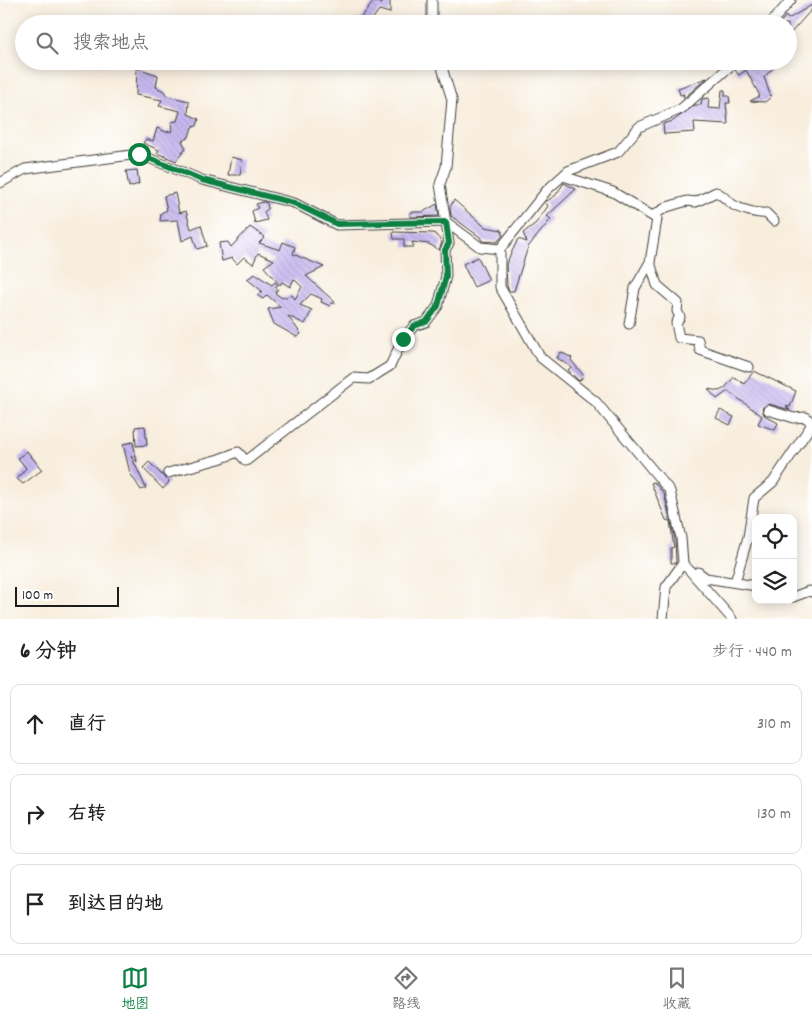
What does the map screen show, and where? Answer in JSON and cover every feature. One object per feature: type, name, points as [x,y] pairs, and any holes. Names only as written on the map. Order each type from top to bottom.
[{"type":"street","points":[[432,0],[432,15]]},
{"type":"street","points":[[778,15],[791,0]]},
{"type":"street","points":[[168,473],[220,459],[238,452],[246,461],[353,378],[369,380],[390,366],[403,339],[414,326],[426,322],[438,306],[446,276],[445,250],[449,243],[440,184],[446,167],[452,100],[443,70]]},
{"type":"street","points":[[726,70],[681,109],[639,127],[618,152],[568,171],[547,190],[500,249],[500,288],[540,357],[596,402],[670,491],[683,563],[732,619]]},
{"type":"street","points":[[0,183],[25,169],[139,154],[202,180],[294,203],[337,224],[446,222],[480,247],[500,249]]},
{"type":"street","points":[[563,176],[612,192],[657,219],[650,262],[635,288],[629,324]]},
{"type":"street","points":[[652,216],[667,207],[687,201],[696,202],[716,192],[724,196],[733,206],[748,209],[755,214],[766,213],[774,221]]},
{"type":"street","points":[[650,262],[657,285],[678,303],[677,311],[680,317],[676,323],[679,338],[698,340],[700,350],[749,367]]},
{"type":"street","points":[[735,582],[748,537],[754,498],[773,482],[812,424],[806,416],[794,418],[768,410]]},
{"type":"street","points":[[663,619],[666,587],[683,563]]},
{"type":"street","points":[[694,574],[698,572],[706,578],[752,585]]},
{"type":"street","points":[[797,595],[808,591],[812,592]]},
{"type":"building","points":[[382,0],[390,0],[390,13],[379,10],[375,15],[363,15],[374,1],[382,4]]},
{"type":"building","points":[[812,5],[812,9],[797,26],[797,15],[795,15]]},
{"type":"building","points":[[137,70],[143,70],[158,75],[156,87],[164,91],[167,96],[189,101],[188,114],[199,119],[197,126],[192,127],[189,137],[182,141],[186,148],[176,161],[157,153],[159,150],[143,143],[146,139],[153,141],[157,128],[166,132],[172,131],[171,122],[177,121],[180,111],[159,106],[162,100],[136,95]]},
{"type":"building","points":[[735,70],[746,70],[739,75]]},
{"type":"building","points":[[746,70],[771,70],[764,77],[771,97],[765,102],[750,101],[760,96]]},
{"type":"building","points":[[707,78],[685,97],[683,97],[684,94],[680,95],[678,88]]},
{"type":"building","points":[[722,90],[725,90],[725,96],[729,96],[730,103],[726,103],[728,124],[694,122],[695,132],[664,134],[663,124],[673,121],[695,105],[701,105],[702,99],[709,98],[708,108],[720,109]]},
{"type":"building","points":[[231,157],[242,160],[240,175],[228,175]]},
{"type":"building","points":[[137,170],[139,184],[129,187],[126,171]]},
{"type":"building","points":[[564,183],[576,189],[547,216],[551,219],[528,247],[514,291],[509,291],[506,264],[518,239],[527,242],[523,233],[536,223],[548,206],[545,202],[555,196]]},
{"type":"building","points":[[175,193],[179,213],[186,211],[191,229],[201,225],[207,246],[197,249],[193,236],[182,241],[178,220],[160,221],[161,213],[167,210],[164,196]]},
{"type":"building","points":[[454,200],[485,227],[502,230],[503,235],[497,242],[482,241],[480,237],[451,216],[450,207]]},
{"type":"building","points":[[267,203],[268,209],[264,212],[267,220],[255,223],[252,211],[258,208],[256,204]]},
{"type":"building","points":[[437,204],[439,216],[410,217],[410,212],[423,212]]},
{"type":"building","points":[[250,227],[265,237],[259,243],[280,250],[283,242],[295,247],[293,254],[324,267],[306,276],[336,303],[331,303],[330,306],[321,302],[322,299],[311,294],[300,305],[312,310],[305,324],[288,316],[301,334],[297,337],[274,324],[268,309],[281,307],[267,295],[263,299],[257,295],[262,291],[247,279],[255,274],[272,285],[275,282],[278,285],[275,287],[278,289],[275,293],[282,298],[292,295],[295,299],[302,287],[294,279],[290,287],[282,282],[280,285],[264,267],[274,260],[258,253],[253,264],[244,257],[237,264],[232,258],[222,261],[219,243],[228,242],[231,247]]},
{"type":"building","points":[[393,232],[434,233],[442,242],[439,250],[429,244],[412,242],[414,247],[404,247],[404,239],[394,239]]},
{"type":"building","points":[[478,257],[489,280],[474,287],[463,264]]},
{"type":"building","points":[[561,352],[572,358],[571,360],[584,376],[579,381],[568,370],[571,367],[557,358]]},
{"type":"building","points":[[754,371],[796,391],[790,407],[786,406],[790,410],[769,404],[762,408],[764,415],[778,423],[775,430],[758,424],[762,416],[728,391],[717,399],[708,389],[719,391],[725,388],[734,377],[744,384]]},
{"type":"building","points":[[720,410],[734,417],[730,425],[716,418]]},
{"type":"building","points":[[145,426],[147,445],[136,446],[135,427]]},
{"type":"building","points":[[133,442],[137,462],[131,456],[146,488],[141,490],[130,473],[123,444]]},
{"type":"building","points":[[27,451],[42,470],[23,484],[17,479],[26,468],[18,458]]},
{"type":"building","points":[[149,462],[169,482],[163,489],[143,468]]},
{"type":"building","points":[[654,482],[664,494],[675,539],[676,563],[671,563],[671,548],[674,547],[670,521],[666,520],[651,483]]},
{"type":"route","points":[[139,154],[202,180],[294,203],[337,224],[446,222],[449,243],[445,250],[446,276],[438,306],[426,322],[414,326],[403,339]]}]
